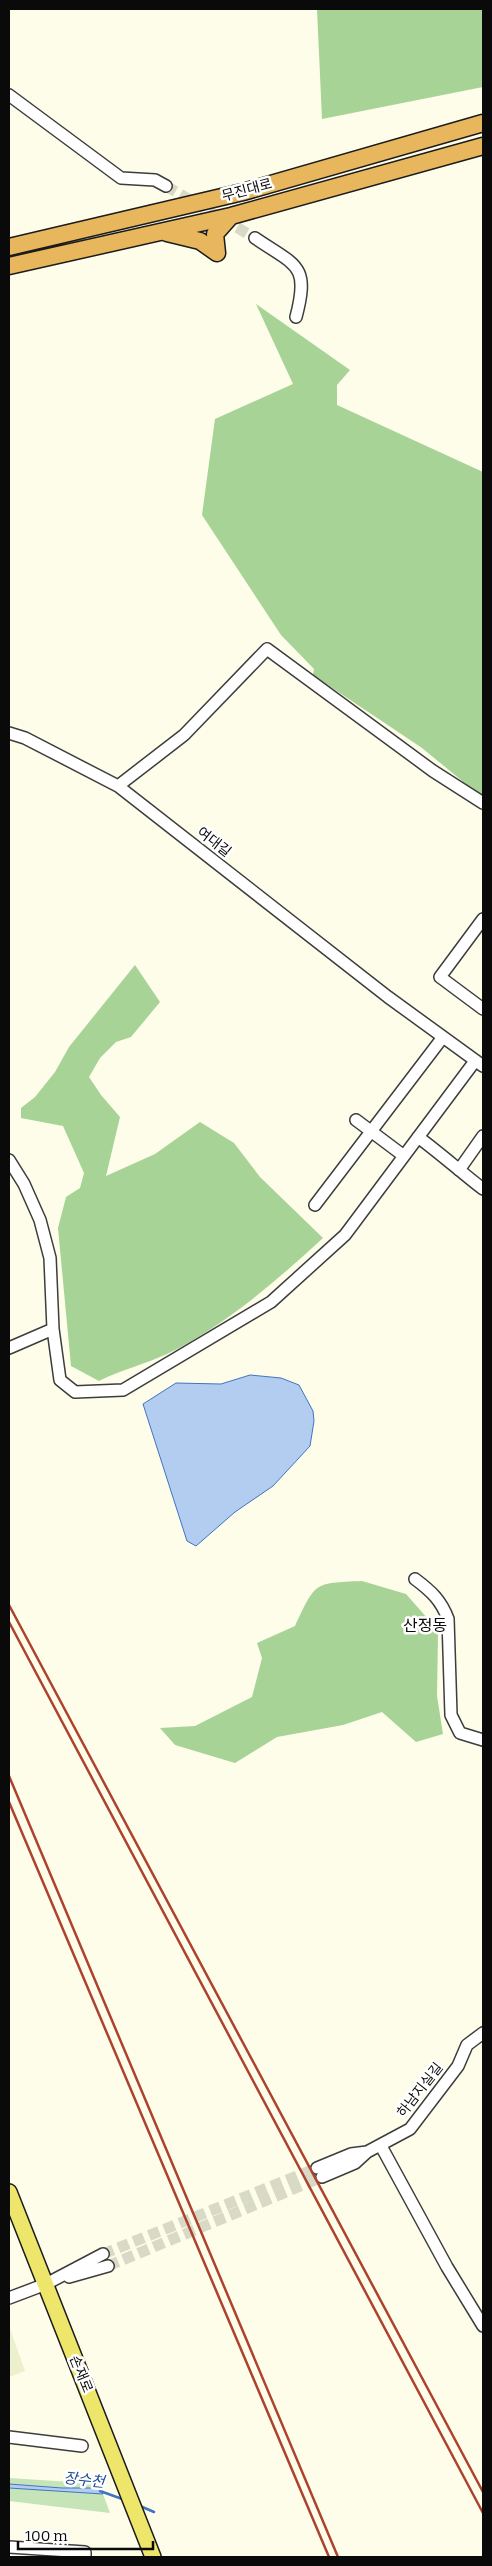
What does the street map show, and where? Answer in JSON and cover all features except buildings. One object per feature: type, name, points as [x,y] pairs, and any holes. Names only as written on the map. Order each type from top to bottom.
[{"type":"highway","name":"무진대로","points":[[9,247],[243,192],[483,123]]},
{"type":"highway","name":"무진대로","points":[[9,266],[231,216],[483,146]]},
{"type":"highway","points":[[162,232],[200,241],[217,253],[215,234],[231,216]]},
{"type":"main road","name":"손재로","points":[[9,2192],[153,2557]]},
{"type":"street","points":[[9,94],[121,178],[155,180],[166,186]]},
{"type":"street","points":[[255,238],[292,264],[302,276],[303,286],[296,317]]},
{"type":"street","points":[[118,786],[184,735],[267,649],[425,765],[483,803]]},
{"type":"street","name":"여대길","points":[[9,733],[25,738],[118,786],[388,997],[479,1064]]},
{"type":"street","points":[[483,919],[440,978],[483,1009]]},
{"type":"street","points":[[315,1205],[443,1037]]},
{"type":"street","points":[[9,1160],[24,1184],[40,1220],[50,1258],[53,1329],[60,1380],[76,1392],[123,1390],[271,1302],[345,1236],[418,1137],[479,1064]]},
{"type":"street","points":[[356,1120],[404,1156]]},
{"type":"street","points":[[459,1170],[483,1136]]},
{"type":"street","points":[[418,1137],[450,1160],[459,1170],[483,1189]]},
{"type":"street","points":[[9,1348],[53,1329]]},
{"type":"street","points":[[415,1579],[434,1592],[444,1607],[448,1619],[450,1715],[460,1733],[483,1740]]},
{"type":"street","name":"하남지실길","points":[[319,2172],[351,2154],[368,2152],[382,2146],[410,2129],[419,2120],[458,2066],[467,2046],[483,2033]]},
{"type":"street","points":[[382,2146],[447,2267],[483,2326]]},
{"type":"street","points":[[46,2284],[103,2254]]},
{"type":"street","points":[[9,2298],[46,2284],[108,2266]]},
{"type":"street","points":[[9,2437],[82,2446]]},
{"type":"street","points":[[9,2547],[39,2553],[85,2552],[85,2557]]},
{"type":"green space","points":[[317,9],[483,9],[483,87],[322,119]]},
{"type":"green space","points":[[256,304],[350,370],[337,385],[337,405],[483,472],[483,798],[422,748],[313,675],[314,669],[281,635],[202,515],[215,419],[293,384]]},
{"type":"green space","points":[[135,965],[160,1002],[131,1037],[116,1042],[100,1058],[89,1077],[101,1095],[120,1117],[106,1176],[155,1154],[200,1122],[234,1143],[260,1177],[323,1238],[249,1302],[210,1330],[167,1354],[99,1381],[71,1366],[58,1228],[66,1197],[80,1188],[84,1173],[63,1126],[21,1118],[21,1108],[35,1097],[55,1072],[69,1047]]},
{"type":"green space","points":[[362,1581],[406,1594],[428,1619],[438,1634],[437,1696],[443,1734],[416,1742],[382,1712],[343,1725],[277,1737],[235,1763],[175,1745],[160,1728],[195,1726],[252,1697],[262,1658],[257,1643],[295,1626],[307,1601],[318,1588],[334,1583]]},
{"type":"green space","points":[[9,2326],[25,2371],[9,2377]]},
{"type":"green space","points":[[9,2478],[102,2484],[102,2488],[62,2488],[9,2484]]},
{"type":"green space","points":[[9,2488],[103,2494],[110,2513],[9,2501]]},
{"type":"water","points":[[250,1375],[281,1378],[299,1385],[313,1411],[314,1421],[310,1446],[273,1486],[235,1512],[196,1546],[187,1541],[143,1404],[176,1383],[221,1384]]},
{"type":"water","points":[[9,2484],[62,2488],[102,2488],[103,2494],[9,2488]]},
{"type":"waterway","name":"장수천","points":[[100,2491],[125,2500]]},
{"type":"waterway","name":"장수천","points":[[140,2506],[154,2512]]},
{"type":"tunnel","points":[[166,186],[255,238]]},
{"type":"tunnel","points":[[103,2254],[317,2168]]},
{"type":"tunnel","points":[[108,2266],[322,2177]]},
{"type":"railway","points":[[9,1605],[483,2492]]},
{"type":"railway","points":[[9,1622],[483,2513]]},
{"type":"railway","points":[[9,1776],[338,2557]]},
{"type":"railway","points":[[9,1802],[329,2557]]},
{"type":"district","name":"산정동","points":[[425,1625]]}]
